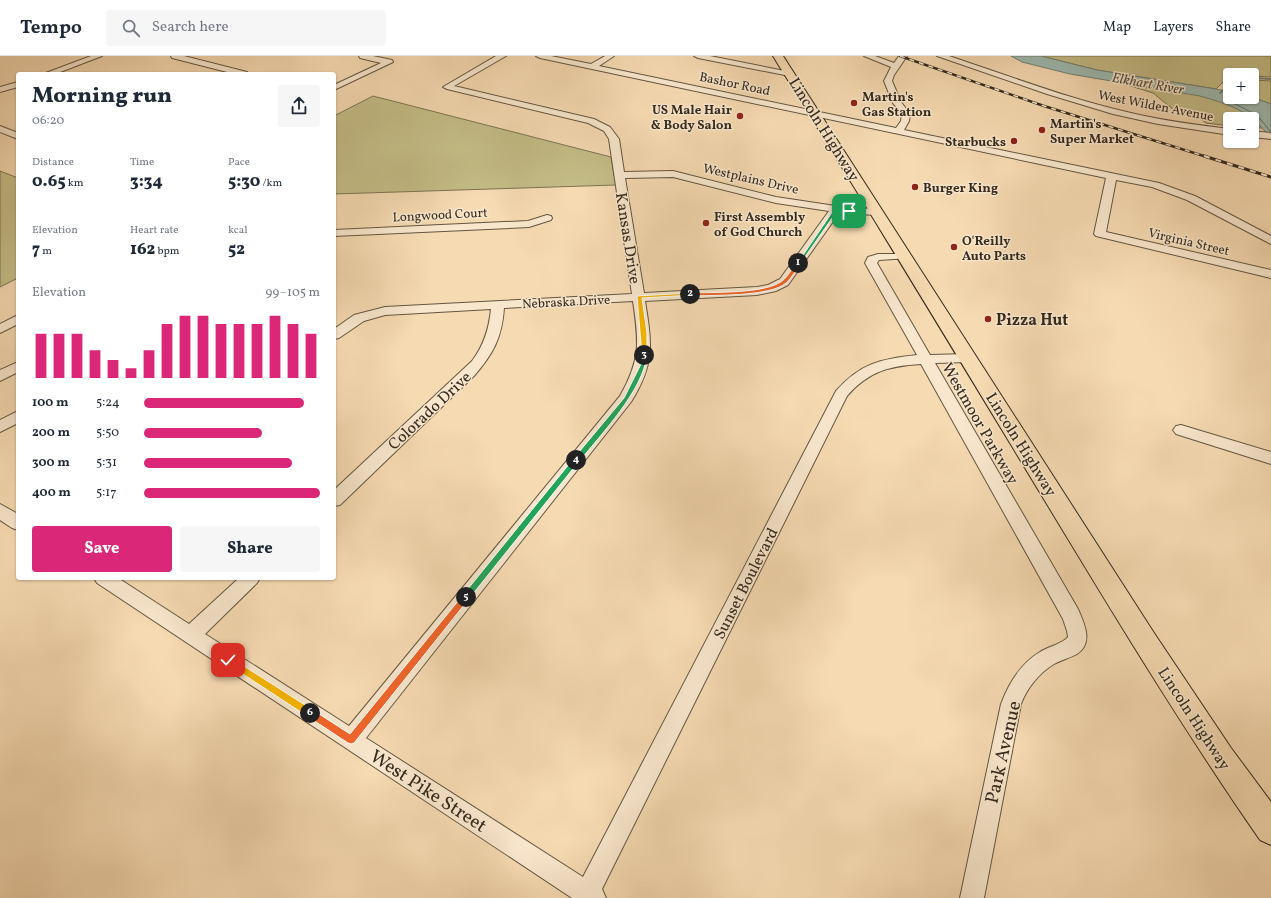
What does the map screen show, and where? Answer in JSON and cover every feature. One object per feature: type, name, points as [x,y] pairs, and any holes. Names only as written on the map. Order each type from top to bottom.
[{"type":"highway","name":"Lincoln Highway","points":[[778,56],[906,256],[1145,642],[1221,758],[1271,829]]},
{"type":"street","points":[[52,72],[98,56]]},
{"type":"street","points":[[174,56],[236,72]]},
{"type":"street","points":[[336,87],[389,62],[363,56]]},
{"type":"street","name":"Kansas Drive","points":[[351,740],[626,399],[636,381],[644,359],[645,348],[639,297],[614,139],[607,129],[591,121],[447,87],[502,56]]},
{"type":"street","name":"Bashor Road","points":[[540,56],[1155,185],[1181,194],[1271,244]]},
{"type":"street","points":[[592,67],[610,56]]},
{"type":"street","points":[[698,56],[790,74]]},
{"type":"street","points":[[868,56],[895,66]]},
{"type":"street","points":[[899,131],[905,121],[906,114],[897,103],[888,81],[895,66],[903,56]]},
{"type":"street","name":"West Wilden Avenue","points":[[941,56],[1083,103],[1116,112],[1167,123],[1223,131]]},
{"type":"street","points":[[0,90],[16,85]]},
{"type":"street","points":[[0,129],[16,134]]},
{"type":"street","points":[[1259,135],[1271,136]]},
{"type":"street","name":"Westplains Drive","points":[[620,175],[673,174],[760,196],[836,209],[877,212]]},
{"type":"street","name":"Virginia Street","points":[[1112,175],[1100,234],[1271,274]]},
{"type":"street","name":"Nebraska Drive","points":[[336,333],[359,318],[385,311],[758,291],[772,288],[784,282],[836,209]]},
{"type":"street","name":"Longwood Court","points":[[336,233],[529,224],[547,218]]},
{"type":"street","name":"Westmoor Parkway","points":[[906,256],[878,257],[872,259],[870,263],[1071,615],[1077,634]]},
{"type":"street","name":"Colorado Drive","points":[[336,498],[470,373],[482,359],[496,331],[498,304]]},
{"type":"street","points":[[0,329],[16,320]]},
{"type":"street","name":"Sunset Boulevard","points":[[590,895],[841,394],[853,381],[869,370],[898,362],[968,358]]},
{"type":"street","points":[[0,376],[12,367]]},
{"type":"street","points":[[0,427],[16,417]]},
{"type":"street","points":[[1181,430],[1271,458]]},
{"type":"street","points":[[0,511],[16,521]]},
{"type":"street","name":"West Pike Street","points":[[106,580],[590,895]]},
{"type":"street","points":[[190,635],[249,580]]},
{"type":"street","name":"Park Avenue","points":[[972,898],[1010,705],[1013,697],[1022,681],[1029,673],[1046,658],[1072,646],[1076,641],[1077,634]]},
{"type":"shaded area","points":[[1041,56],[1271,56],[1271,77],[1259,76],[1259,68],[1223,68],[1223,82],[1216,89],[1097,70]]},
{"type":"shaded area","points":[[1259,80],[1271,81],[1271,104],[1259,100]]},
{"type":"shaded area","points":[[1121,83],[1197,95],[1216,100],[1243,112],[1223,112],[1223,125],[1206,123],[1190,114],[1175,111],[1153,93]]},
{"type":"shaded area","points":[[373,96],[611,157],[616,185],[336,194],[336,115]]},
{"type":"shaded area","points":[[1259,124],[1264,128],[1259,128]]},
{"type":"shaded area","points":[[0,171],[16,177],[16,279],[0,287]]},
{"type":"water","name":"Elkhart River","points":[[1011,56],[1041,56],[1097,70],[1216,89],[1223,90],[1223,103],[1200,96],[1070,74],[1022,62]]},
{"type":"water","points":[[1259,100],[1271,104],[1271,140],[1259,125],[1259,112],[1243,112],[1225,104],[1259,104]]},
{"type":"waterway","points":[[1259,78],[1271,79]]},
{"type":"waterway","points":[[1220,93],[1223,90]]},
{"type":"railway","points":[[900,56],[1044,106],[1207,157]]},
{"type":"railway","points":[[1204,156],[1271,177]]},
{"type":"place","name":"Martin's Gas Station","points":[[854,103]]},
{"type":"place","name":"US Male Hair & Body Salon","points":[[740,116]]},
{"type":"place","name":"Martin's Super Market","points":[[1042,130]]},
{"type":"place","name":"Starbucks","points":[[1014,141]]},
{"type":"place","name":"Burger King","points":[[915,187]]},
{"type":"place","name":"First Assembly of God Church","points":[[706,223]]},
{"type":"place","name":"O'Reilly Auto Parts","points":[[954,247]]},
{"type":"place","name":"Pizza Hut","points":[[988,319]]},
{"type":"route","points":[[228,660],[351,740],[626,399],[643,364],[645,348],[639,297],[758,291],[772,288],[784,282],[836,209],[849,211]]}]
